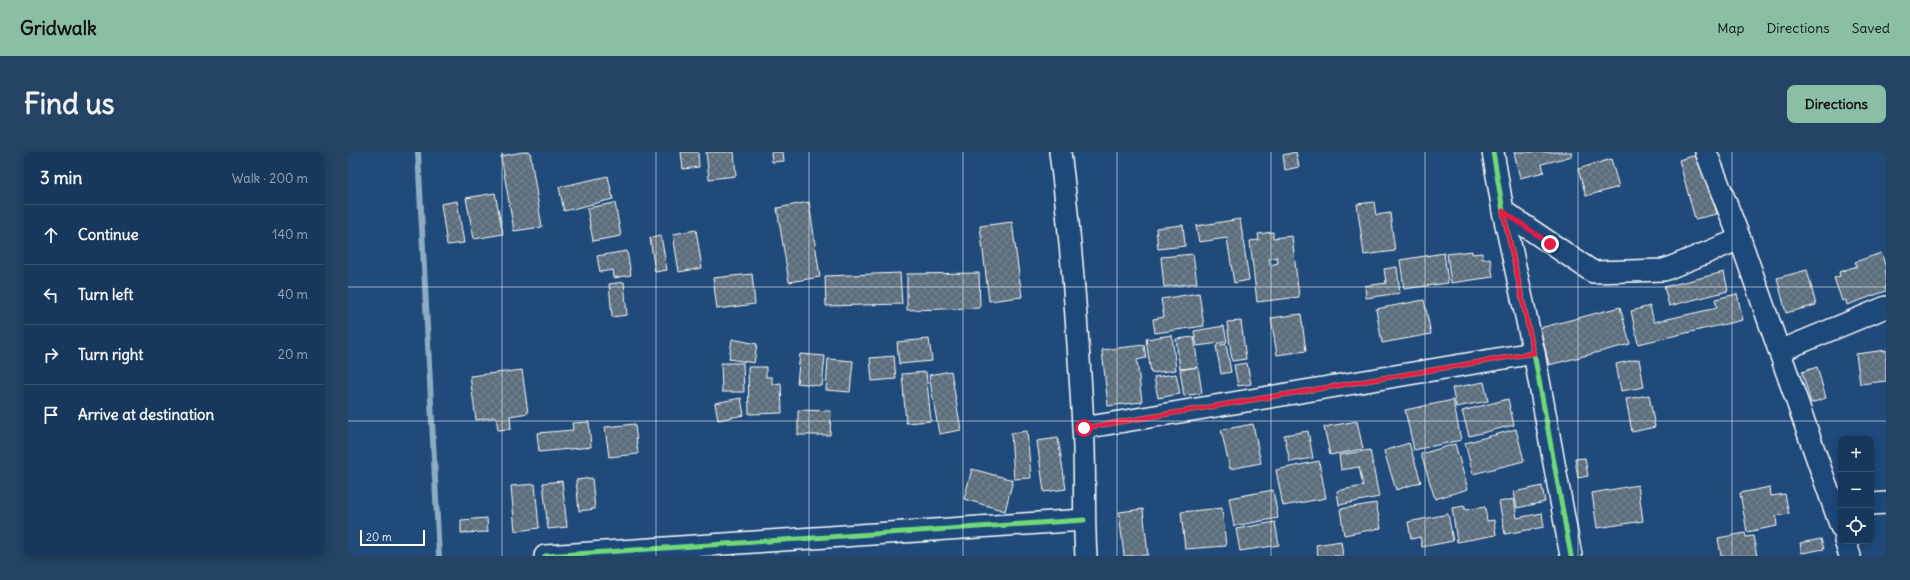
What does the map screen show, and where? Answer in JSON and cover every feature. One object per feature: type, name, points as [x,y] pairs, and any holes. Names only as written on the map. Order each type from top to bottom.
[{"type":"street","points":[[1060,152],[1070,225],[1084,428],[1084,520],[1086,556]]},
{"type":"street","points":[[1493,152],[1503,211],[1534,353],[1571,556]]},
{"type":"street","points":[[1706,152],[1740,239],[1838,511]]},
{"type":"street","points":[[1503,211],[1593,272],[1664,270],[1740,239]]},
{"type":"street","points":[[1780,351],[1886,307]]},
{"type":"street","points":[[1084,428],[1534,353]]},
{"type":"street","points":[[1874,504],[1886,503]]},
{"type":"street","points":[[544,556],[1084,520]]},
{"type":"street","points":[[1846,544],[1850,556]]},
{"type":"building","points":[[530,152],[542,227],[514,231],[501,156]]},
{"type":"building","points":[[681,152],[698,152],[699,167],[683,169]]},
{"type":"building","points":[[706,152],[734,152],[736,176],[709,179]]},
{"type":"building","points":[[771,152],[783,152],[784,161],[772,162]]},
{"type":"building","points":[[1296,152],[1299,167],[1285,170],[1283,155]]},
{"type":"building","points":[[1514,152],[1571,152],[1572,156],[1542,164],[1544,172],[1520,178]]},
{"type":"building","points":[[1700,154],[1717,214],[1695,219],[1679,160]]},
{"type":"building","points":[[1611,159],[1619,187],[1586,196],[1578,169]]},
{"type":"building","points":[[608,176],[613,199],[564,211],[559,187]]},
{"type":"building","points":[[495,193],[503,234],[474,239],[466,198]]},
{"type":"building","points":[[457,201],[464,243],[447,245],[441,204]]},
{"type":"building","points":[[809,202],[820,277],[789,282],[777,208]]},
{"type":"building","points":[[1374,202],[1376,215],[1390,213],[1395,251],[1364,255],[1357,204]]},
{"type":"building","points":[[615,203],[621,236],[593,241],[587,208]]},
{"type":"building","points":[[1240,219],[1249,280],[1234,283],[1227,238],[1199,242],[1196,226]]},
{"type":"building","points":[[1012,222],[1022,297],[989,301],[980,226]]},
{"type":"building","points":[[1183,225],[1185,246],[1158,249],[1156,228]]},
{"type":"building","points":[[696,230],[702,268],[679,272],[673,234]]},
{"type":"building","points":[[1273,232],[1273,238],[1292,236],[1299,297],[1257,302],[1250,241],[1259,240],[1258,234]],"holes":[[[1277,257],[1278,263],[1270,265],[1269,259]]]},
{"type":"building","points":[[661,236],[667,270],[655,272],[650,238]]},
{"type":"building","points":[[627,251],[631,275],[614,278],[613,270],[600,272],[597,256]]},
{"type":"building","points":[[1472,251],[1472,254],[1482,253],[1482,259],[1490,258],[1493,277],[1451,283],[1447,254]]},
{"type":"building","points":[[1444,253],[1448,283],[1404,289],[1400,260]]},
{"type":"building","points":[[1881,253],[1886,267],[1886,291],[1847,305],[1846,300],[1842,301],[1834,278],[1840,276],[1839,272],[1857,266],[1855,262]]},
{"type":"building","points":[[1193,254],[1197,283],[1164,287],[1161,257]]},
{"type":"building","points":[[1397,267],[1400,293],[1366,298],[1365,286],[1386,283],[1384,269]]},
{"type":"building","points":[[1807,270],[1816,305],[1786,313],[1777,278]]},
{"type":"building","points":[[1724,272],[1728,291],[1669,306],[1664,287]]},
{"type":"building","points":[[900,273],[902,304],[826,306],[825,276]]},
{"type":"building","points":[[979,273],[980,308],[907,310],[907,274]]},
{"type":"building","points":[[752,274],[755,304],[717,309],[713,278]]},
{"type":"building","points":[[624,282],[627,315],[612,317],[609,284]]},
{"type":"building","points":[[1199,293],[1204,326],[1155,333],[1153,319],[1164,317],[1161,299]]},
{"type":"building","points":[[1737,294],[1743,320],[1638,344],[1631,311],[1650,306],[1654,322],[1717,308],[1715,299]]},
{"type":"building","points":[[1424,300],[1431,334],[1382,343],[1376,309]]},
{"type":"building","points":[[1620,307],[1630,344],[1549,365],[1540,328]]},
{"type":"building","points":[[1301,314],[1306,351],[1277,355],[1271,318]]},
{"type":"building","points":[[1241,321],[1246,359],[1232,361],[1227,322]]},
{"type":"building","points":[[1224,326],[1227,342],[1197,346],[1194,331]]},
{"type":"building","points":[[1172,335],[1176,370],[1151,373],[1146,339]]},
{"type":"building","points":[[1194,337],[1198,367],[1180,369],[1176,339]]},
{"type":"building","points":[[732,339],[757,344],[754,363],[729,359]]},
{"type":"building","points":[[929,339],[932,361],[899,364],[897,342]]},
{"type":"building","points":[[1226,344],[1231,372],[1221,374],[1216,346]]},
{"type":"building","points":[[1144,345],[1146,358],[1137,360],[1142,402],[1108,406],[1102,350]]},
{"type":"building","points":[[1886,350],[1886,381],[1860,384],[1856,354]]},
{"type":"building","points":[[800,354],[825,356],[822,386],[797,383]]},
{"type":"building","points":[[894,356],[896,379],[872,381],[870,358]]},
{"type":"building","points":[[828,359],[853,361],[850,392],[826,390]]},
{"type":"building","points":[[1639,359],[1644,387],[1621,391],[1616,364]]},
{"type":"building","points":[[721,363],[743,363],[744,392],[722,392]]},
{"type":"building","points":[[1247,363],[1251,384],[1238,386],[1234,365]]},
{"type":"building","points":[[748,367],[766,367],[766,377],[772,377],[772,384],[781,383],[782,413],[749,414]]},
{"type":"building","points":[[1198,367],[1202,393],[1184,396],[1180,370]]},
{"type":"building","points":[[1817,367],[1826,398],[1811,403],[1802,372]]},
{"type":"building","points":[[522,370],[528,413],[510,416],[511,429],[498,430],[496,417],[476,420],[470,376]]},
{"type":"building","points":[[951,371],[961,430],[939,434],[929,375]]},
{"type":"building","points":[[926,372],[931,421],[906,423],[902,374]]},
{"type":"building","points":[[1176,374],[1180,394],[1158,398],[1154,377]]},
{"type":"building","points":[[1484,382],[1488,401],[1456,407],[1452,388]]},
{"type":"building","points":[[1649,395],[1655,427],[1632,432],[1626,399]]},
{"type":"building","points":[[741,398],[744,415],[718,420],[715,403]]},
{"type":"building","points":[[1508,399],[1514,425],[1469,436],[1462,411]]},
{"type":"building","points":[[1453,400],[1461,440],[1414,450],[1405,410]]},
{"type":"building","points":[[798,410],[831,411],[830,435],[798,435]]},
{"type":"building","points":[[1357,421],[1363,449],[1330,455],[1324,427]]},
{"type":"building","points":[[589,422],[591,447],[539,452],[537,433],[573,430],[572,423]]},
{"type":"building","points":[[635,424],[638,454],[609,457],[605,427]]},
{"type":"building","points":[[1253,424],[1261,463],[1230,469],[1221,430]]},
{"type":"building","points":[[1516,429],[1524,461],[1473,474],[1465,443]]},
{"type":"building","points":[[1027,431],[1031,478],[1014,479],[1011,433]]},
{"type":"building","points":[[1308,431],[1313,458],[1290,462],[1284,435]]},
{"type":"building","points":[[1058,438],[1066,489],[1044,492],[1037,441]]},
{"type":"building","points":[[1409,443],[1421,482],[1396,490],[1384,451]]},
{"type":"building","points":[[1455,444],[1468,489],[1435,499],[1421,454]]},
{"type":"building","points":[[1370,450],[1379,497],[1339,505],[1337,491],[1363,486],[1359,467],[1341,470],[1339,455]]},
{"type":"building","points":[[1585,458],[1588,476],[1578,478],[1575,459]]},
{"type":"building","points":[[1319,461],[1326,498],[1283,506],[1276,470]]},
{"type":"building","points":[[972,469],[1013,480],[1005,511],[964,499]]},
{"type":"building","points":[[592,478],[595,509],[579,511],[576,480]]},
{"type":"building","points":[[562,481],[567,527],[548,529],[543,483]]},
{"type":"building","points":[[535,484],[539,528],[515,531],[511,486]]},
{"type":"building","points":[[1638,485],[1643,521],[1597,528],[1592,493]]},
{"type":"building","points":[[1542,486],[1545,502],[1517,508],[1514,492]]},
{"type":"building","points":[[1770,487],[1771,496],[1785,494],[1789,514],[1776,516],[1777,526],[1747,532],[1740,493]]},
{"type":"building","points":[[1273,490],[1278,518],[1234,526],[1229,498]]},
{"type":"building","points":[[1514,499],[1517,518],[1542,513],[1544,527],[1505,534],[1499,502]]},
{"type":"building","points":[[1376,503],[1381,528],[1344,535],[1340,509]]},
{"type":"building","points":[[1465,506],[1465,510],[1485,507],[1487,521],[1494,520],[1496,535],[1457,542],[1452,508]]},
{"type":"building","points":[[1222,508],[1226,546],[1185,549],[1181,512]]},
{"type":"building","points":[[1143,509],[1148,555],[1124,556],[1119,512]]},
{"type":"building","points":[[1448,514],[1453,541],[1422,547],[1420,537],[1411,539],[1408,522]]},
{"type":"building","points":[[487,518],[488,532],[461,533],[461,520]]},
{"type":"building","points":[[1275,522],[1279,545],[1240,551],[1236,529]]},
{"type":"building","points":[[1745,533],[1746,537],[1753,536],[1757,556],[1721,556],[1718,538]]},
{"type":"building","points":[[1821,539],[1824,549],[1802,553],[1800,543]]},
{"type":"building","points":[[1341,541],[1343,556],[1318,556],[1316,545]]},
{"type":"waterway","points":[[418,152],[439,556]]},
{"type":"cycle path","points":[[1493,152],[1503,211],[1534,353],[1571,556]]},
{"type":"cycle path","points":[[1083,428],[1534,353]]},
{"type":"cycle path","points":[[545,556],[1084,520]]},
{"type":"route","points":[[1084,428],[1534,353],[1503,211],[1550,244]]}]
